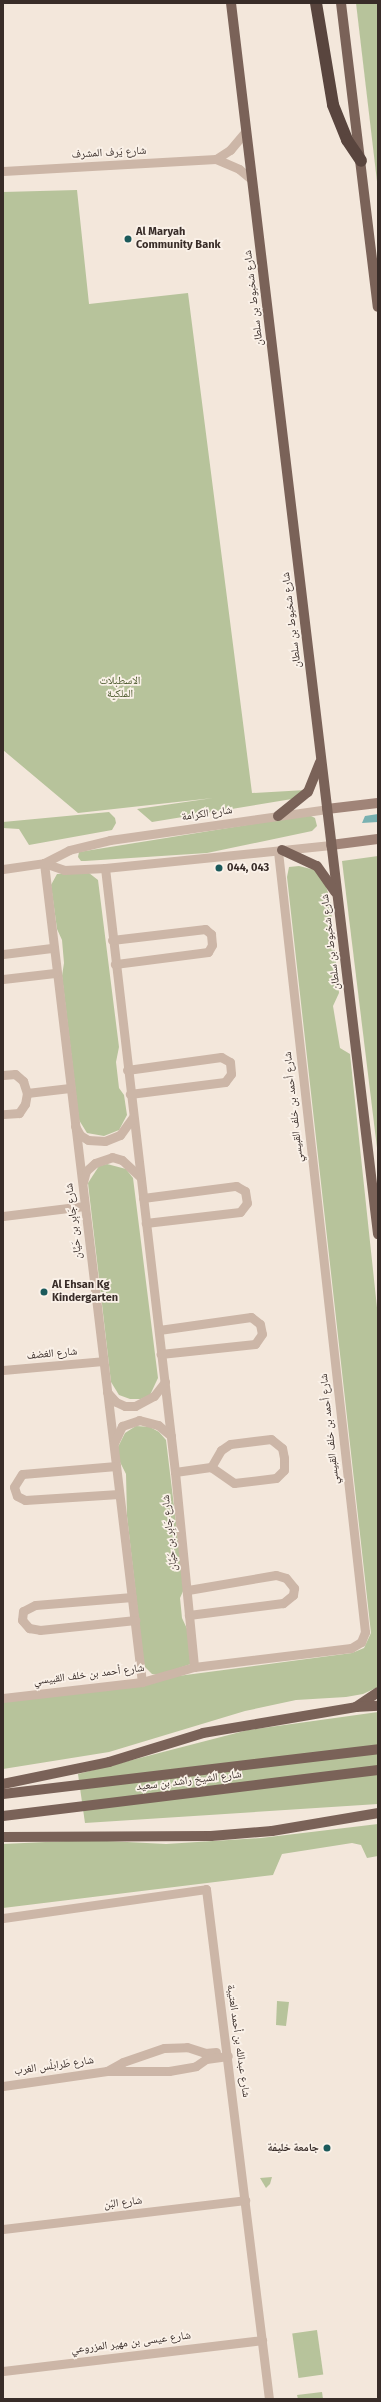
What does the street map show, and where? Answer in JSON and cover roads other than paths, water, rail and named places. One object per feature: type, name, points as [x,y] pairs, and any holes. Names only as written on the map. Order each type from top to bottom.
[{"type":"highway","points":[[316,3],[333,105],[347,140],[361,161]]},
{"type":"main road","name":"شارع شخبوط بن سلطان","points":[[231,3],[378,1234]]},
{"type":"main road","points":[[341,3],[378,307]]},
{"type":"main road","points":[[278,816],[308,792],[321,758]]},
{"type":"main road","name":"شارع الكرامة","points":[[327,809],[378,803]]},
{"type":"main road","name":"شارع الكرامة","points":[[331,845],[378,839]]},
{"type":"main road","points":[[280,850],[316,866],[338,896]]},
{"type":"main road","points":[[356,1707],[378,1692]]},
{"type":"main road","points":[[3,1784],[109,1762],[203,1733],[356,1707],[378,1706]]},
{"type":"main road","name":"شارع الشيخ راشد بن سعيد","points":[[3,1794],[378,1749]]},
{"type":"main road","name":"شارع الشيخ راشد بن سعيد","points":[[3,1816],[378,1770]]},
{"type":"main road","points":[[3,1837],[211,1836],[272,1831],[377,1813]]},
{"type":"street","points":[[216,159],[230,150],[246,131]]},
{"type":"street","name":"شارع يَرف المشرف","points":[[3,171],[216,159],[239,169],[252,180]]},
{"type":"street","name":"شارع الكرامة","points":[[3,869],[44,863],[68,850],[110,840],[327,809]]},
{"type":"street","name":"شارع الكرامة","points":[[44,863],[64,870],[105,868],[331,845]]},
{"type":"street","name":"شارع أحمد بن خلف القبيسي","points":[[3,1698],[142,1682],[194,1668],[350,1648],[361,1642],[365,1632],[280,850]]},
{"type":"street","name":"شارع جَابِر بن حَيَّان","points":[[44,863],[52,948],[142,1682]]},
{"type":"street","name":"شارع جَابِر بن حَيَّان","points":[[105,868],[127,1070],[165,1382],[188,1590],[194,1668]]},
{"type":"street","points":[[112,940],[204,928],[211,934],[212,945],[208,952],[115,964]]},
{"type":"street","points":[[3,954],[52,948]]},
{"type":"street","points":[[3,979],[56,973]]},
{"type":"street","points":[[127,1070],[221,1057],[230,1062],[231,1074],[225,1082],[130,1094]]},
{"type":"street","points":[[3,1075],[15,1074],[23,1081],[27,1093],[25,1104],[19,1113],[3,1114]]},
{"type":"street","points":[[27,1093],[70,1088]]},
{"type":"street","points":[[74,1123],[80,1135],[88,1140],[105,1141],[120,1136],[133,1117]]},
{"type":"street","points":[[82,1184],[86,1171],[95,1163],[112,1157],[122,1160],[140,1177]]},
{"type":"street","points":[[142,1198],[236,1186],[245,1191],[246,1203],[240,1212],[146,1222]]},
{"type":"street","points":[[3,1216],[84,1206]]},
{"type":"street","points":[[159,1330],[251,1317],[260,1324],[262,1334],[255,1344],[161,1354]]},
{"type":"street","name":"شارع الغضف","points":[[3,1370],[103,1361]]},
{"type":"street","points":[[107,1392],[116,1402],[125,1406],[135,1406],[154,1396],[165,1382]]},
{"type":"street","points":[[113,1446],[120,1428],[139,1420],[158,1424],[171,1436]]},
{"type":"street","points":[[175,1472],[211,1467],[234,1483],[276,1478],[284,1470],[284,1458],[282,1448],[271,1439],[230,1444],[221,1450],[211,1467]]},
{"type":"street","points":[[116,1466],[22,1474],[14,1487],[17,1496],[24,1500],[119,1494]]},
{"type":"street","points":[[188,1590],[276,1575],[286,1578],[294,1588],[293,1594],[282,1603],[189,1615]]},
{"type":"street","points":[[132,1597],[35,1605],[23,1610],[22,1620],[29,1628],[40,1630],[135,1620]]},
{"type":"street","name":"شارع عبدالله بن أحمد العتيبة","points":[[3,1918],[206,1889],[228,2053],[270,2399]]},
{"type":"street","name":"شارع طَرابلُس الغرب","points":[[107,2071],[123,2062],[164,2048],[191,2047],[205,2053],[228,2053]]},
{"type":"street","name":"شارع طَرابلُس الغرب","points":[[3,2086],[107,2071],[168,2071],[196,2066],[206,2059],[228,2053]]},
{"type":"street","name":"شارع البُن","points":[[3,2229],[245,2200]]},
{"type":"street","name":"شارع عيسى بن مهير المزروعي","points":[[3,2371],[262,2340]]},
{"type":"water","points":[[378,814],[378,822],[362,823],[365,816]]},
{"type":"place","name":"Al Maryah Community Bank","points":[[128,239]]},
{"type":"place","name":"044, 043","points":[[219,868]]},
{"type":"place","name":"Al Ehsan Kg Kindergarten","points":[[44,1292]]},
{"type":"place","name":"جامعة خليفة","points":[[327,2148]]},
{"type":"park label","name":"الاسطبلات الملكية","points":[[120,688]]}]
